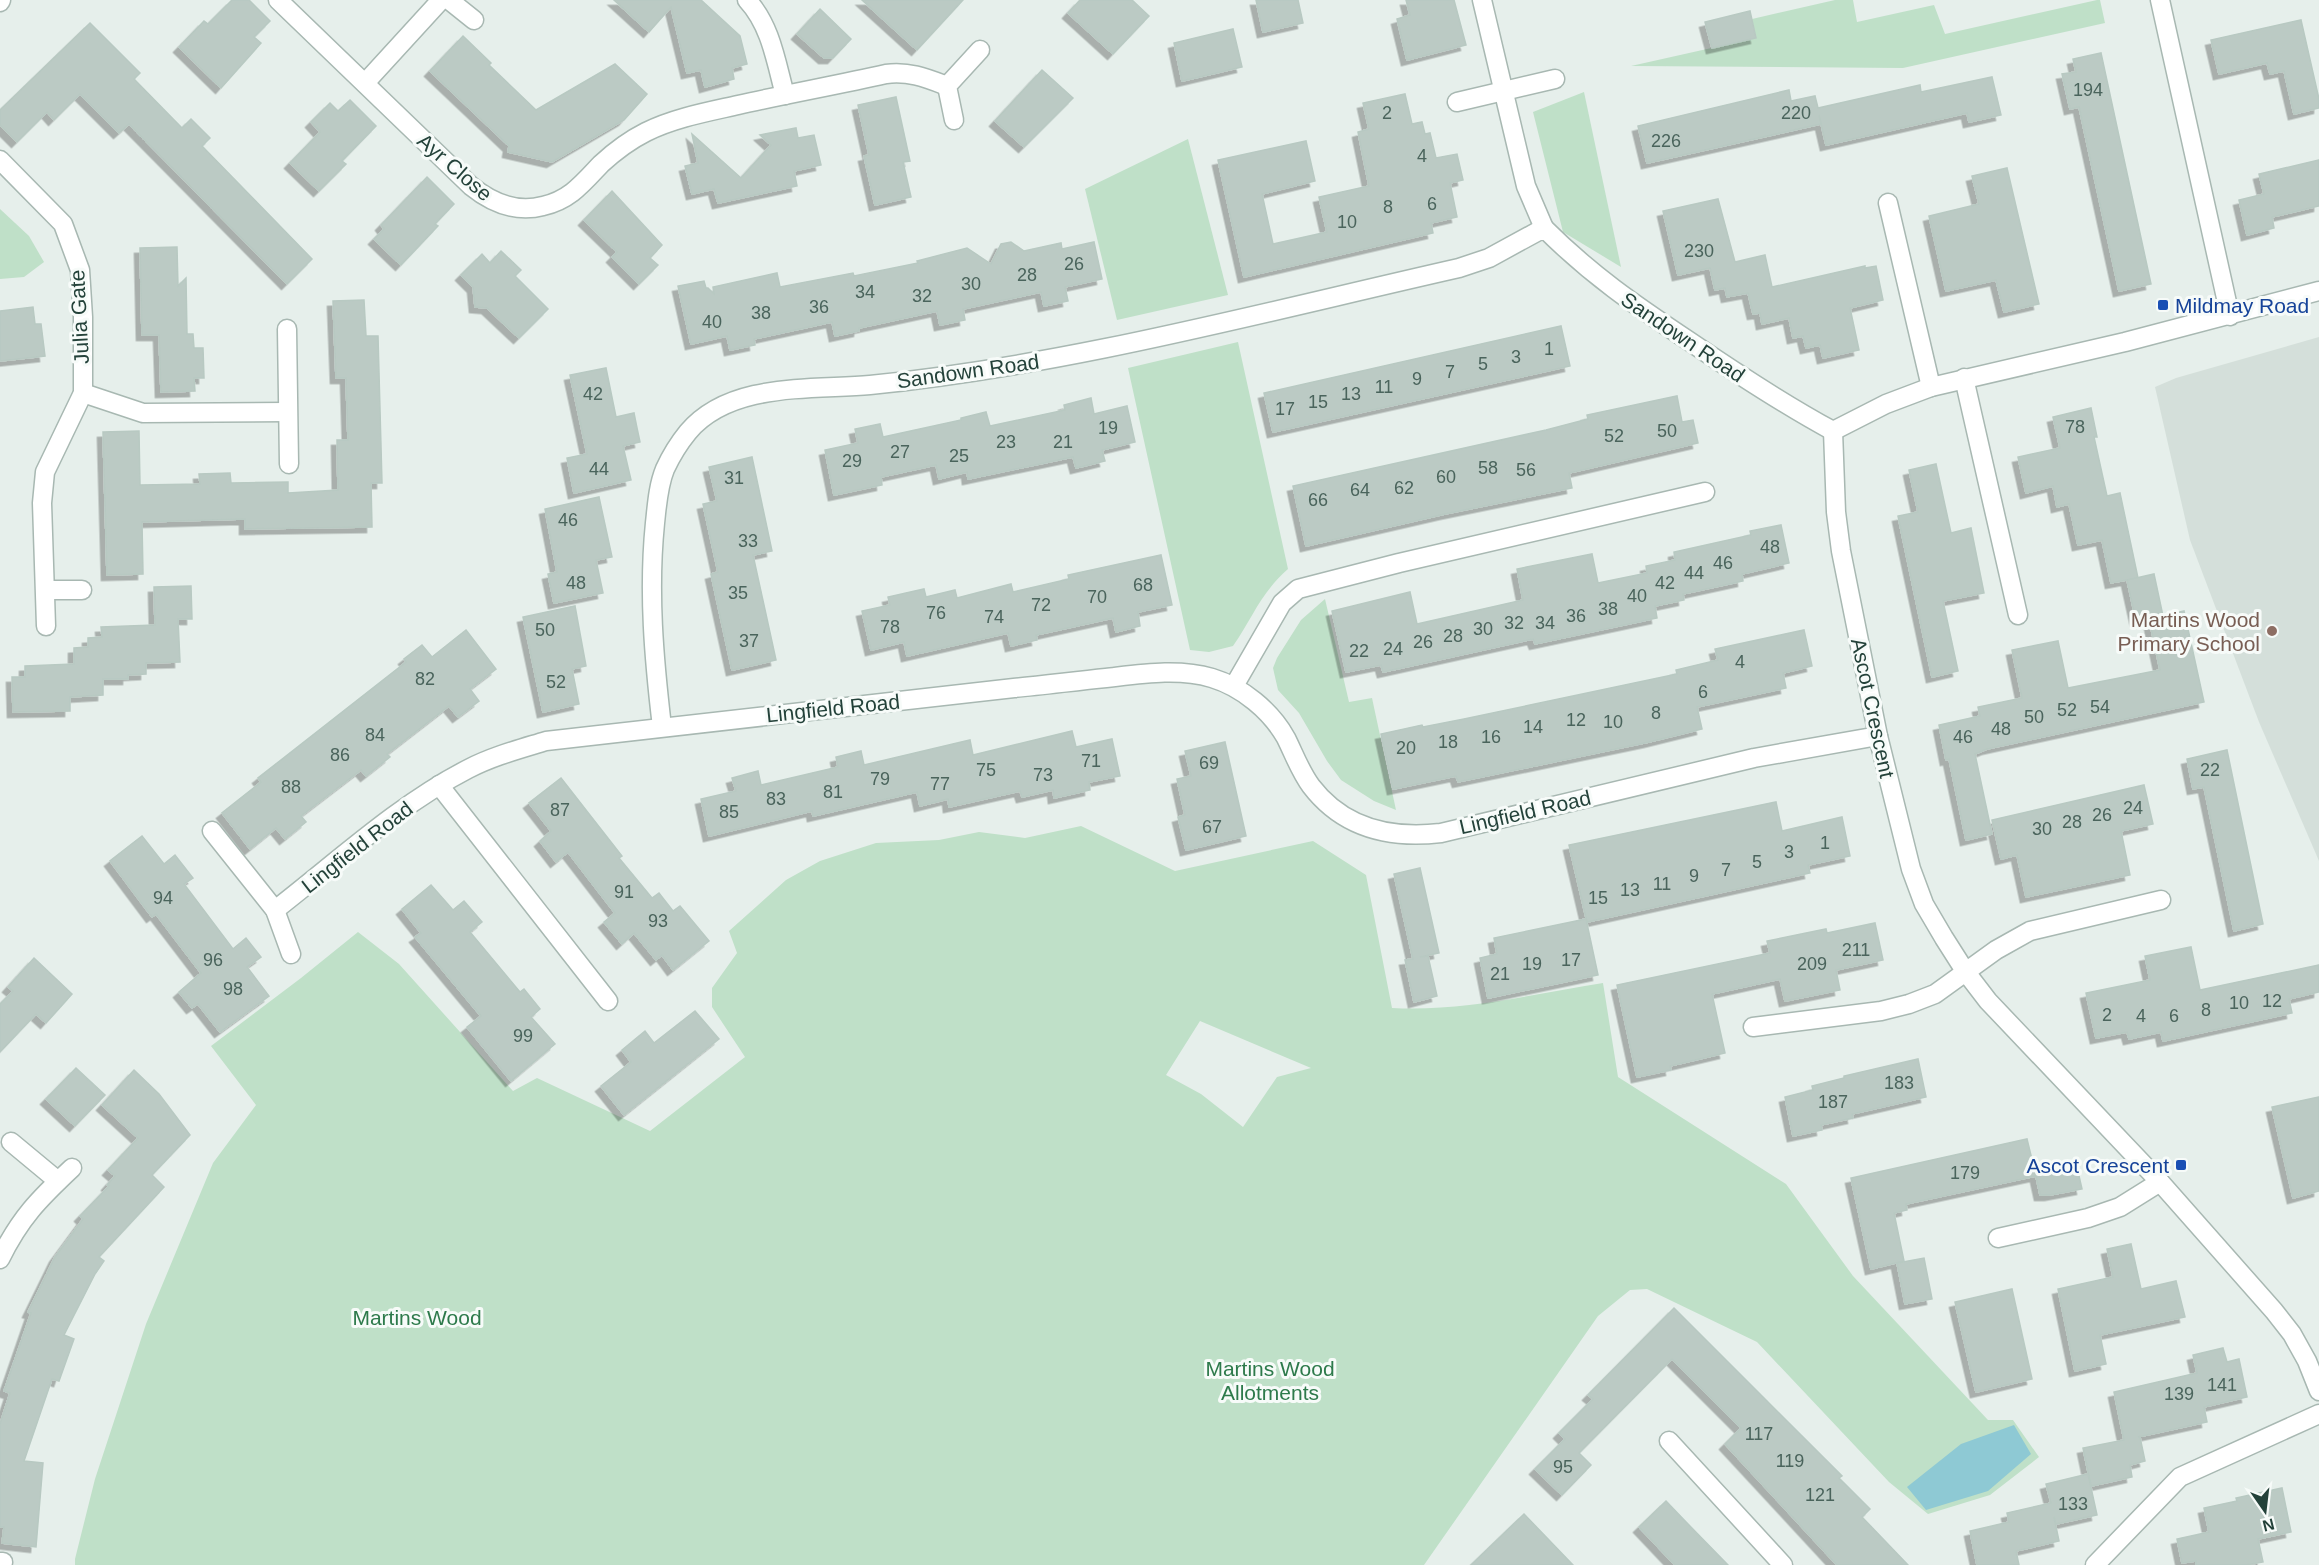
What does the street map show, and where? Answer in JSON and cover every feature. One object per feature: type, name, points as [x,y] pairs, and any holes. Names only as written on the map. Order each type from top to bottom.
[{"type":"street","name":"Ayr Close","points":[[278,0],[471,186],[486,198],[499,204],[530,209],[570,196],[622,146],[668,123],[707,112],[902,72],[947,86]]},
{"type":"street","points":[[365,83],[441,0]]},
{"type":"street","points":[[450,0],[474,20]]},
{"type":"street","points":[[747,0],[763,22],[771,42],[785,95]]},
{"type":"street","name":"Sandown Road","points":[[1482,0],[1526,186],[1544,228],[1576,260],[1611,289],[1785,405],[1833,431]]},
{"type":"street","points":[[2160,0],[2230,316]]},
{"type":"street","points":[[954,120],[947,86],[980,50]]},
{"type":"street","points":[[1457,102],[1554,79]]},
{"type":"street","name":"Julia Gate","points":[[0,160],[63,224],[80,270],[83,317],[82,393],[45,472],[42,503],[46,626]]},
{"type":"street","points":[[1888,203],[1931,387]]},
{"type":"street","name":"Sandown Road","points":[[662,727],[652,644],[651,595],[658,495],[664,470],[676,447],[705,415],[722,405],[758,394],[937,378],[1069,356],[1459,268],[1499,253],[1544,228]]},
{"type":"street","points":[[1833,431],[1886,404],[1931,387],[2125,342],[2319,291]]},
{"type":"street","points":[[287,329],[286,412],[289,464]]},
{"type":"street","points":[[1964,378],[2018,615]]},
{"type":"street","name":"Julia Gate","points":[[82,393],[143,413],[286,412]]},
{"type":"street","name":"Ascot Crescent","points":[[1833,431],[1836,512],[1841,552],[1878,736],[1911,869],[1924,904],[1965,971],[1988,1000],[2160,1182],[2274,1311],[2292,1334],[2307,1361],[2319,1391]]},
{"type":"street","points":[[1234,686],[1282,603],[1298,589],[1410,560],[1705,492]]},
{"type":"street","points":[[46,590],[81,590]]},
{"type":"street","name":"Lingfield Road","points":[[275,910],[411,804],[440,785],[470,768],[507,752],[546,741],[1136,675],[1191,674],[1234,686],[1264,710],[1275,723],[1285,737],[1311,787],[1335,810],[1360,824],[1397,835],[1441,833],[1754,758],[1878,736]]},
{"type":"street","points":[[440,785],[608,1001]]},
{"type":"street","points":[[212,831],[275,910],[291,954]]},
{"type":"street","points":[[1753,1027],[1881,1011],[1909,1004],[1935,994],[1996,950],[2030,932],[2161,900]]},
{"type":"street","points":[[10,1142],[58,1181]]},
{"type":"street","points":[[0,1259],[13,1233],[38,1200],[72,1168]]},
{"type":"street","points":[[1998,1238],[2088,1218],[2120,1208],[2160,1182]]},
{"type":"street","points":[[2096,1565],[2180,1477],[2319,1414]]},
{"type":"street","points":[[1669,1441],[1783,1565]]},
{"type":"shaded area","name":"Martins Wood Primary School","points":[[2319,337],[2319,861],[2259,722],[2190,540],[2155,387],[2176,378]]},
{"type":"green space","points":[[1835,0],[1853,0],[1857,22],[1934,5],[1945,34],[2097,0],[2100,0],[2105,23],[1903,68],[1631,66],[1756,38],[1752,19]]},
{"type":"green space","points":[[1584,92],[1621,267],[1563,232],[1533,112]]},
{"type":"green space","points":[[1188,139],[1228,295],[1117,320],[1085,189]]},
{"type":"green space","points":[[0,209],[29,236],[44,262],[24,277],[0,279]]},
{"type":"green space","points":[[1238,342],[1288,569],[1263,597],[1233,646],[1209,652],[1190,650],[1128,368]]},
{"type":"green space","points":[[1325,599],[1349,702],[1372,698],[1396,810],[1374,801],[1341,780],[1299,713],[1278,690],[1273,668],[1277,658],[1301,620]]},
{"type":"green space","name":"Martins Wood","points":[[1081,826],[1175,871],[1313,841],[1366,875],[1392,1008],[1418,1009],[1471,1005],[1603,983],[1618,1077],[1786,1184],[1853,1276],[1988,1420],[2013,1420],[2039,1457],[1990,1495],[1928,1514],[1889,1482],[1757,1342],[1647,1289],[1630,1290],[1598,1316],[1424,1565],[75,1565],[95,1479],[146,1324],[213,1163],[256,1105],[211,1046],[358,932],[399,964],[513,1091],[537,1078],[650,1131],[745,1057],[712,1007],[712,988],[737,953],[729,931],[786,880],[820,861],[876,843],[939,840],[979,832],[1025,838]],"holes":[[[1200,1021],[1311,1068],[1277,1077],[1243,1127],[1201,1094],[1166,1075]]]},
{"type":"water","points":[[2014,1425],[2031,1454],[1988,1491],[1926,1510],[1907,1487],[1961,1444]]},
{"type":"building","points":[[232,0],[249,0],[270,21],[254,37],[261,43],[221,88],[179,47],[204,21],[208,24]]},
{"type":"building","points":[[614,0],[701,0],[740,36],[747,64],[732,68],[734,79],[705,87],[701,70],[687,73],[671,7],[649,32]]},
{"type":"building","points":[[862,0],[963,0],[917,50]]},
{"type":"building","points":[[1080,0],[1132,0],[1149,16],[1113,54],[1068,13]]},
{"type":"building","points":[[1256,0],[1298,0],[1303,23],[1263,32]]},
{"type":"building","points":[[1406,0],[1454,0],[1466,45],[1407,60],[1397,19],[1410,15]]},
{"type":"building","points":[[820,9],[851,39],[833,58],[824,58],[797,34]]},
{"type":"building","points":[[1750,11],[1756,38],[1712,48],[1705,22]]},
{"type":"building","points":[[2301,20],[2319,99],[2319,108],[2294,114],[2284,71],[2270,74],[2267,63],[2219,74],[2211,40]]},
{"type":"building","points":[[90,23],[140,73],[134,79],[182,128],[191,119],[210,138],[202,146],[312,259],[287,284],[129,124],[119,133],[80,94],[54,120],[47,112],[17,142],[0,125],[0,110]]},
{"type":"building","points":[[1233,29],[1242,67],[1182,81],[1174,43]]},
{"type":"building","points":[[463,36],[491,63],[489,65],[536,110],[615,64],[647,94],[624,120],[552,162],[508,152],[509,146],[430,71]]},
{"type":"building","points":[[2101,53],[2151,284],[2119,291],[2079,107],[2070,109],[2062,74],[2076,72],[2073,59]]},
{"type":"building","points":[[1042,70],[1073,98],[1024,147],[995,121]]},
{"type":"building","points":[[1992,77],[2001,115],[1969,122],[1967,113],[1826,145],[1819,115],[1821,124],[1647,163],[1638,126],[1789,90],[1791,101],[1815,96],[1818,108],[1920,85],[1921,92]]},
{"type":"building","points":[[1405,94],[1412,124],[1422,122],[1425,134],[1430,133],[1436,158],[1457,154],[1463,180],[1450,183],[1457,217],[1431,223],[1433,233],[1244,277],[1218,160],[1306,141],[1315,181],[1262,194],[1273,244],[1327,232],[1319,197],[1369,186],[1358,132],[1369,129],[1363,103]]},
{"type":"building","points":[[896,97],[910,161],[903,162],[911,197],[875,205],[864,156],[869,155],[858,105]]},
{"type":"building","points":[[350,100],[376,126],[342,161],[346,164],[319,191],[290,163],[320,132],[311,122],[330,103],[338,111]]},
{"type":"building","points":[[796,128],[798,138],[814,135],[821,165],[794,171],[797,186],[718,203],[714,189],[692,194],[685,166],[698,163],[692,134],[741,178],[771,145],[760,135]]},
{"type":"building","points":[[2319,160],[2319,206],[2272,217],[2274,228],[2247,235],[2239,200],[2264,194],[2259,174]]},
{"type":"building","points":[[2007,168],[2039,304],[2004,312],[1996,280],[1946,291],[1929,216],[1979,204],[1972,176]]},
{"type":"building","points":[[427,177],[454,204],[435,224],[438,226],[401,265],[374,239],[384,229],[381,225]]},
{"type":"building","points":[[612,191],[662,245],[650,258],[658,265],[639,284],[612,257],[617,252],[584,220]]},
{"type":"building","points":[[1718,199],[1735,262],[1765,255],[1772,287],[1865,266],[1865,268],[1876,266],[1883,300],[1850,308],[1859,350],[1823,358],[1820,345],[1806,348],[1803,336],[1793,338],[1789,318],[1762,324],[1760,313],[1753,314],[1748,293],[1727,297],[1725,288],[1715,290],[1710,268],[1678,275],[1663,211]]},
{"type":"building","points":[[1011,242],[1024,251],[1061,243],[1062,249],[1094,242],[1102,279],[1065,287],[1068,301],[1044,306],[1041,292],[963,309],[965,320],[940,325],[937,311],[859,328],[859,331],[835,336],[832,322],[754,339],[755,345],[730,350],[727,336],[691,344],[678,286],[704,281],[706,288],[714,294],[713,287],[777,273],[780,287],[853,273],[854,276],[918,263],[917,261],[967,248],[991,264],[1001,244]]},
{"type":"building","points":[[177,247],[178,286],[186,278],[187,334],[193,334],[194,348],[203,348],[204,378],[194,378],[195,391],[161,392],[159,335],[142,335],[140,248]]},
{"type":"building","points":[[501,251],[521,270],[515,276],[548,309],[519,338],[487,308],[475,307],[473,287],[461,275],[482,254],[490,263]]},
{"type":"building","points":[[364,300],[366,336],[378,336],[382,483],[371,483],[372,527],[245,529],[245,519],[142,522],[143,574],[107,575],[103,432],[139,431],[140,485],[200,484],[199,474],[230,473],[231,483],[288,482],[288,493],[338,490],[337,440],[348,440],[346,378],[336,378],[333,301]]},
{"type":"building","points":[[33,307],[35,324],[41,324],[45,356],[0,361],[0,311]]},
{"type":"building","points":[[1561,326],[1570,366],[1273,432],[1264,393]]},
{"type":"building","points":[[606,368],[616,417],[634,413],[640,442],[623,446],[631,480],[574,493],[567,458],[587,454],[570,375]]},
{"type":"building","points":[[1677,396],[1682,422],[1693,420],[1698,443],[1569,473],[1572,488],[1306,546],[1293,486],[1546,430],[1588,419],[1587,415]]},
{"type":"building","points":[[1091,398],[1094,414],[1127,406],[1135,442],[1102,450],[1105,461],[1076,468],[1073,457],[968,479],[967,472],[939,479],[936,465],[881,477],[882,485],[834,495],[825,450],[858,443],[855,429],[880,424],[883,437],[961,420],[961,418],[986,412],[990,426],[1065,410],[1064,405]]},
{"type":"building","points":[[2091,408],[2097,437],[2094,437],[2107,496],[2120,493],[2138,578],[2111,583],[2102,540],[2078,545],[2069,504],[2057,507],[2053,486],[2026,493],[2018,457],[2060,448],[2053,417]]},
{"type":"building","points":[[752,457],[772,551],[753,555],[776,660],[732,670],[711,574],[718,572],[703,504],[717,501],[709,467]]},
{"type":"building","points":[[1936,464],[1951,533],[1971,528],[1984,593],[1943,601],[1958,671],[1932,677],[1898,516],[1918,512],[1909,470]]},
{"type":"building","points":[[599,497],[612,557],[596,560],[603,593],[554,603],[548,574],[557,572],[545,509]]},
{"type":"building","points":[[1781,525],[1789,563],[1742,574],[1743,581],[1683,594],[1684,600],[1655,606],[1657,618],[1535,644],[1533,639],[1383,672],[1381,665],[1346,672],[1332,611],[1410,592],[1417,624],[1523,600],[1517,569],[1592,554],[1598,583],[1647,573],[1646,566],[1675,560],[1674,552],[1751,535],[1750,531]]},
{"type":"building","points":[[1161,555],[1172,605],[1138,612],[1140,626],[1116,632],[1113,618],[1036,635],[1037,640],[1011,646],[1008,633],[907,656],[904,642],[871,650],[862,611],[890,605],[888,597],[924,589],[926,597],[955,590],[957,598],[1011,584],[1013,592],[1069,579],[1068,575]]},
{"type":"building","points":[[2154,574],[2163,616],[2184,611],[2204,702],[1987,749],[1975,754],[1992,834],[1966,840],[1949,759],[1946,760],[1939,725],[1980,716],[1978,707],[2022,698],[2012,650],[2058,641],[2068,688],[2160,670],[2149,619],[2161,616],[2136,621],[2127,580]]},
{"type":"building","points":[[191,586],[192,619],[178,619],[180,662],[146,663],[146,674],[128,675],[128,679],[103,679],[103,695],[70,697],[70,711],[13,712],[12,677],[25,677],[25,666],[74,664],[74,648],[88,647],[88,638],[102,637],[101,627],[155,625],[154,587]]},
{"type":"building","points":[[575,606],[586,666],[572,669],[579,704],[543,712],[523,617]]},
{"type":"building","points":[[466,630],[496,669],[470,689],[479,701],[458,717],[449,706],[387,754],[390,757],[366,776],[361,770],[301,816],[306,822],[285,839],[276,828],[250,849],[222,813],[261,782],[258,778],[406,662],[404,659],[422,645],[432,657]]},
{"type":"building","points":[[1804,630],[1812,666],[1783,673],[1786,688],[1697,707],[1702,729],[1458,782],[1456,776],[1393,789],[1381,734],[1677,674],[1676,670],[1718,660],[1715,649]]},
{"type":"building","points":[[1072,731],[1076,747],[1112,739],[1120,776],[1089,782],[1090,790],[1054,798],[1053,790],[1022,797],[1020,791],[949,807],[948,799],[920,806],[917,792],[813,816],[812,811],[709,836],[701,799],[736,791],[732,778],[758,771],[761,785],[838,767],[836,757],[861,751],[864,765],[970,740],[973,755]]},
{"type":"building","points":[[1225,742],[1246,836],[1186,850],[1178,817],[1185,815],[1177,779],[1191,776],[1185,751]]},
{"type":"building","points":[[2227,750],[2263,924],[2234,931],[2204,787],[2193,789],[2187,759]]},
{"type":"building","points":[[561,778],[622,856],[619,858],[652,898],[659,893],[673,911],[680,906],[709,941],[673,970],[662,955],[656,960],[634,933],[622,944],[604,922],[615,913],[568,852],[556,862],[540,841],[551,831],[529,803]]},
{"type":"building","points":[[2144,785],[2153,824],[2121,831],[2130,875],[2026,897],[2017,855],[2001,859],[1992,820]]},
{"type":"building","points":[[1776,802],[1782,831],[1842,817],[1850,856],[1808,865],[1810,873],[1587,922],[1569,845]]},
{"type":"building","points":[[142,836],[164,864],[175,855],[193,878],[184,884],[233,949],[246,938],[261,957],[247,967],[269,996],[220,1032],[198,1004],[192,1008],[179,992],[201,973],[156,914],[152,917],[110,861]]},
{"type":"building","points":[[1420,868],[1439,953],[1420,957],[1428,956],[1437,996],[1414,1002],[1405,960],[1413,959],[1394,874]]},
{"type":"building","points":[[431,885],[453,910],[464,901],[482,922],[470,932],[520,992],[524,989],[540,1009],[531,1017],[555,1044],[511,1081],[467,1027],[481,1016],[415,937],[421,933],[402,909]]},
{"type":"building","points":[[1586,919],[1598,975],[1488,998],[1480,958],[1497,954],[1494,938]]},
{"type":"building","points":[[1875,923],[1883,960],[1836,970],[1840,990],[1785,1001],[1780,979],[1712,994],[1725,1053],[1670,1066],[1671,1070],[1637,1077],[1617,985],[1770,953],[1767,941],[1826,929],[1827,933]]},
{"type":"building","points":[[2191,947],[2200,990],[2319,965],[2319,992],[2289,999],[2292,1013],[2163,1041],[2161,1032],[2129,1039],[2127,1032],[2096,1038],[2086,993],[2150,980],[2145,956]]},
{"type":"building","points":[[34,958],[72,994],[46,1023],[36,1014],[0,1052],[0,1004],[13,991],[8,987]]},
{"type":"building","points":[[695,1011],[719,1039],[624,1115],[601,1086],[631,1062],[622,1050],[645,1031],[654,1043]]},
{"type":"building","points":[[1918,1059],[1926,1097],[1852,1114],[1853,1118],[1821,1125],[1822,1130],[1793,1136],[1785,1097],[1813,1090],[1812,1086],[1844,1078],[1844,1076]]},
{"type":"building","points":[[76,1068],[105,1095],[75,1126],[46,1099]]},
{"type":"building","points":[[134,1070],[159,1094],[190,1135],[152,1175],[164,1187],[99,1257],[104,1261],[64,1335],[74,1339],[59,1381],[52,1379],[24,1461],[43,1463],[36,1547],[2,1543],[4,1527],[0,1527],[0,1424],[10,1393],[4,1391],[31,1313],[28,1312],[55,1257],[83,1219],[80,1216],[109,1186],[107,1185],[115,1176],[108,1170],[138,1138],[102,1105]]},
{"type":"building","points":[[2319,1097],[2319,1191],[2293,1198],[2272,1107]]},
{"type":"building","points":[[2027,1139],[2036,1176],[1906,1204],[1907,1210],[1894,1213],[1904,1261],[1871,1269],[1851,1178]]},
{"type":"building","points":[[2076,1163],[2082,1189],[2040,1195],[2035,1172]]},
{"type":"building","points":[[2131,1244],[2141,1289],[2176,1281],[2185,1317],[2100,1335],[2106,1364],[2075,1371],[2058,1289],[2113,1277],[2107,1249]]},
{"type":"building","points":[[1924,1258],[1932,1299],[1905,1304],[1897,1263]]},
{"type":"building","points":[[2012,1289],[2032,1379],[1976,1392],[1955,1302]]},
{"type":"building","points":[[1674,1308],[1842,1476],[1839,1478],[1870,1509],[1862,1517],[1908,1565],[1837,1565],[1725,1444],[1741,1428],[1672,1359],[1579,1453],[1591,1465],[1562,1495],[1535,1469],[1565,1439],[1559,1433],[1593,1399],[1588,1395]]},
{"type":"building","points":[[2223,1348],[2227,1362],[2239,1359],[2247,1397],[2204,1407],[2207,1422],[2138,1437],[2140,1437],[2145,1461],[2130,1465],[2132,1477],[2091,1486],[2083,1448],[2124,1440],[2114,1392],[2197,1373],[2193,1355]]},
{"type":"building","points":[[2088,1474],[2097,1515],[2056,1524],[2054,1517],[2059,1541],[2016,1551],[2019,1565],[1977,1565],[1970,1531],[2009,1522],[2007,1513],[2051,1503],[2046,1484]]},
{"type":"building","points":[[2282,1488],[2291,1532],[2258,1539],[2263,1562],[2246,1565],[2196,1565],[2196,1561],[2182,1563],[2177,1539],[2209,1532],[2204,1508]]},
{"type":"building","points":[[1666,1501],[1728,1565],[1675,1565],[1639,1527]]},
{"type":"building","points":[[1524,1514],[1573,1565],[1471,1565]]},
{"type":"place","name":"Mildmay Road","points":[[2163,305]]},
{"type":"place","name":"Martins Wood Primary School","points":[[2272,631]]},
{"type":"place","name":"Ascot Crescent","points":[[2181,1165]]},
{"type":"park label","name":"Martins Wood Allotments","points":[[1270,1380]]}]
